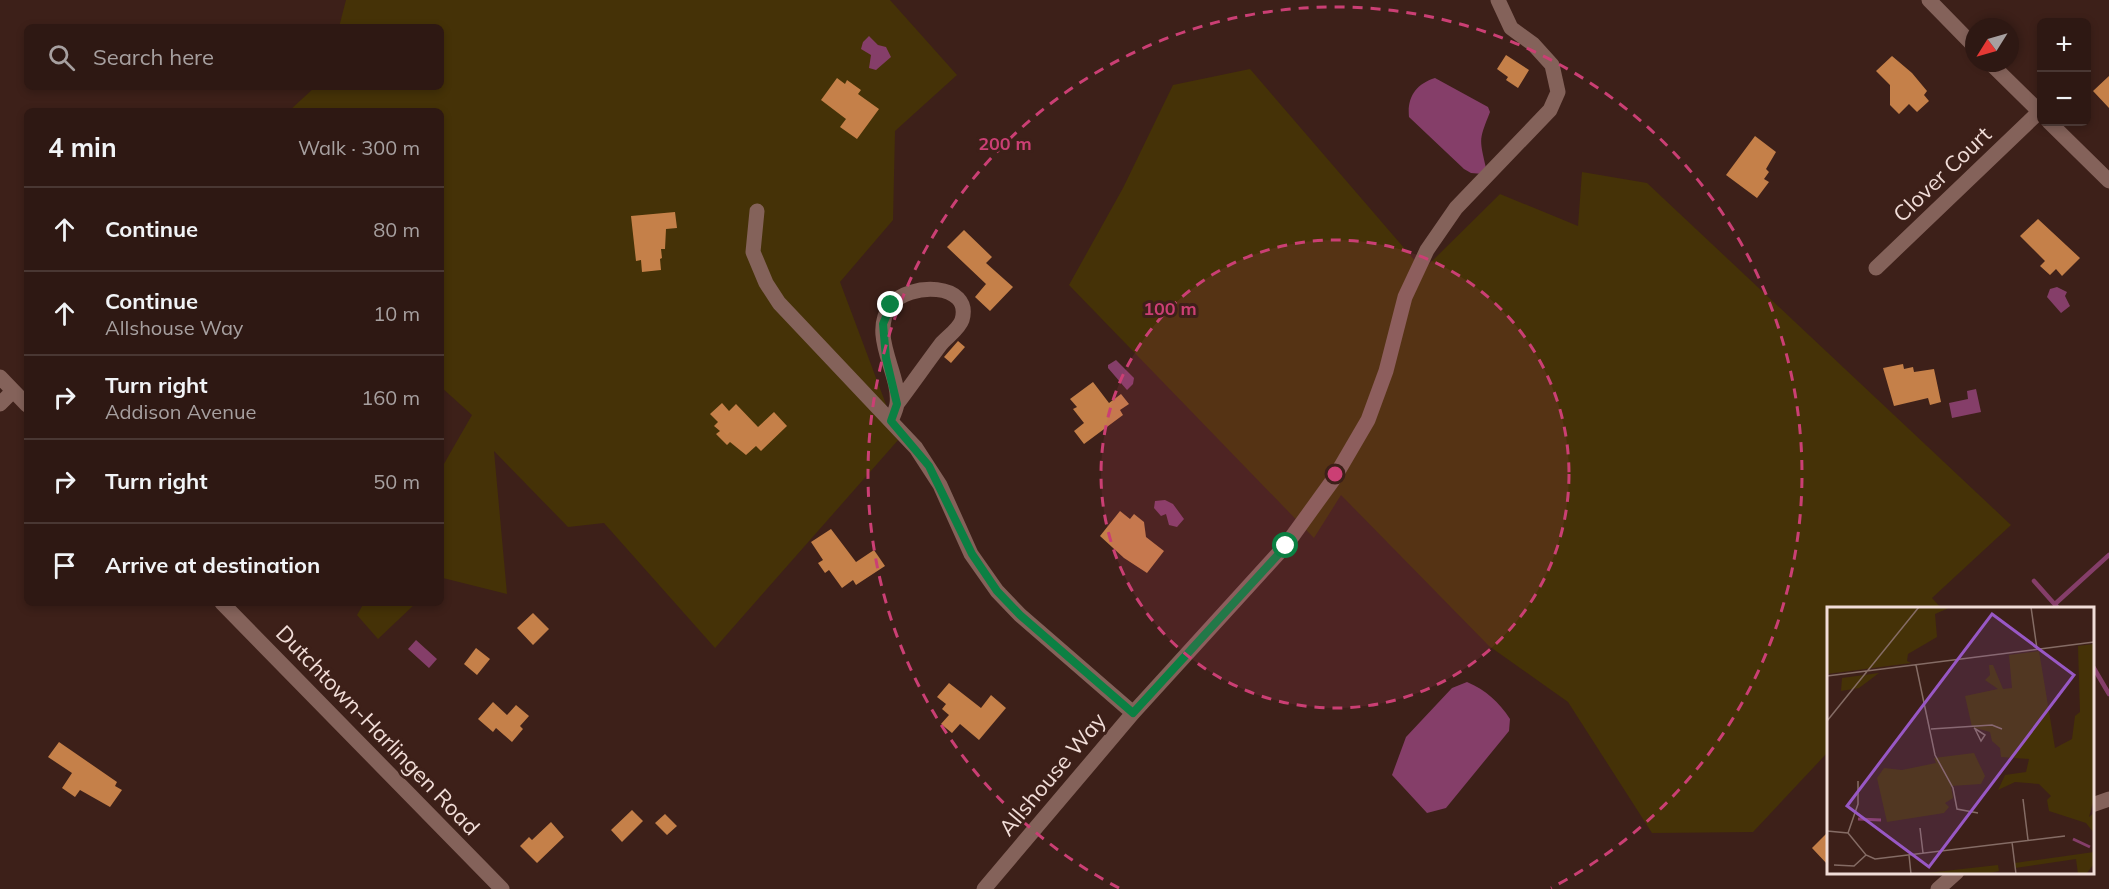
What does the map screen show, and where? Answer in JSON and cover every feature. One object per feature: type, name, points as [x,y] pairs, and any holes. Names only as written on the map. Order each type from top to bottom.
[{"type":"street","name":"Allshouse Way","points":[[984,889],[1133,713],[1286,546],[1333,480],[1368,420],[1386,371],[1405,297],[1427,250],[1456,208],[1550,111],[1558,92],[1552,65],[1533,44],[1511,28],[1498,0]]},
{"type":"street","points":[[1929,0],[1965,37]]},
{"type":"street","points":[[1999,72],[2037,110]]},
{"type":"street","name":"Clover Court","points":[[1876,268],[2037,121]]},
{"type":"street","points":[[2053,126],[2109,181]]},
{"type":"street","points":[[757,211],[753,252],[766,283],[779,303],[891,421],[929,466],[972,554],[997,591],[1020,615],[1133,713]]},
{"type":"street","points":[[891,421],[897,404],[942,343],[961,323],[963,313],[960,303],[952,294],[922,288],[891,305],[883,324],[886,358],[897,404]]},
{"type":"street","points":[[0,377],[24,402]]},
{"type":"street","points":[[0,404],[13,391]]},
{"type":"street","name":"Dutchtown-Harlingen Road","points":[[225,606],[502,889]]},
{"type":"street","points":[[2094,804],[2109,799]]},
{"type":"street","points":[[1938,889],[1956,874]]},
{"type":"shaded area","points":[[346,0],[890,0],[957,75],[895,131],[893,220],[840,282],[899,439],[715,648],[604,523],[568,527],[494,451],[507,594],[444,578],[444,464],[472,415],[444,390],[444,108],[292,108],[312,90],[444,90],[444,24],[340,24]]},
{"type":"shaded area","points":[[869,36],[878,45],[886,47],[891,57],[876,70],[869,68],[871,55],[861,49],[863,42]]},
{"type":"shaded area","points":[[1250,69],[1423,270],[1500,194],[1578,226],[1582,172],[1647,183],[2011,525],[1932,598],[1940,607],[1827,607],[1827,753],[1753,832],[1652,833],[1568,702],[1489,646],[1341,495],[1314,538],[1069,285],[1123,188],[1173,85]]},
{"type":"shaded area","points":[[1435,78],[1488,107],[1490,112],[1481,139],[1486,168],[1483,174],[1471,173],[1464,169],[1409,117],[1411,97],[1414,92]]},
{"type":"shaded area","points":[[2057,287],[2067,292],[2065,296],[2070,306],[2061,313],[2047,297],[2050,289]]},
{"type":"shaded area","points":[[1116,360],[1134,378],[1133,384],[1127,390],[1108,368],[1108,365]]},
{"type":"shaded area","points":[[1976,389],[1981,412],[1952,418],[1949,403],[1968,399],[1967,391]]},
{"type":"shaded area","points":[[1165,500],[1173,504],[1184,519],[1177,527],[1169,525],[1166,514],[1161,516],[1154,508],[1155,501]]},
{"type":"shaded area","points":[[362,606],[413,606],[378,639],[357,615]]},
{"type":"shaded area","points":[[416,640],[437,659],[429,668],[408,649]]},
{"type":"shaded area","points":[[1467,682],[1492,697],[1501,707],[1510,719],[1509,731],[1446,808],[1427,813],[1392,775],[1406,737],[1452,688]]},
{"type":"building","points":[[1506,55],[1529,70],[1518,88],[1506,80],[1508,77],[1497,69]]},
{"type":"building","points":[[1892,56],[1912,73],[1927,91],[1924,95],[1929,101],[1917,112],[1909,104],[1899,114],[1890,105],[1890,85],[1876,71]]},
{"type":"building","points":[[2109,76],[2109,108],[2093,91]]},
{"type":"building","points":[[837,78],[845,84],[847,80],[861,90],[858,94],[879,109],[857,139],[840,127],[846,119],[821,100]]},
{"type":"building","points":[[1755,136],[1776,152],[1766,169],[1769,172],[1764,179],[1769,182],[1757,198],[1726,175]]},
{"type":"building","points":[[675,212],[677,228],[666,229],[665,249],[661,249],[661,270],[642,272],[641,260],[636,261],[631,216]]},
{"type":"building","points":[[2038,219],[2080,258],[2062,276],[2056,269],[2050,275],[2040,266],[2045,261],[2020,236]]},
{"type":"building","points":[[964,230],[992,257],[986,263],[1013,287],[990,311],[975,297],[986,284],[947,247]]},
{"type":"building","points":[[958,341],[965,347],[951,363],[944,357]]},
{"type":"building","points":[[1903,364],[1904,369],[1913,367],[1914,372],[1934,369],[1941,402],[1930,405],[1928,398],[1894,406],[1883,368]]},
{"type":"building","points":[[1093,382],[1109,403],[1121,394],[1129,404],[1120,410],[1123,415],[1084,444],[1074,431],[1084,423],[1073,409],[1077,407],[1070,399]]},
{"type":"building","points":[[722,403],[729,411],[736,404],[758,427],[774,412],[787,426],[761,451],[756,446],[746,455],[730,442],[727,445],[716,434],[720,431],[714,426],[718,422],[710,414]]},
{"type":"building","points":[[1120,511],[1130,519],[1134,514],[1144,522],[1146,537],[1164,551],[1147,573],[1124,558],[1100,536]]},
{"type":"building","points":[[831,529],[856,562],[874,550],[885,566],[856,585],[853,580],[842,588],[829,570],[825,573],[818,563],[823,560],[811,542]]},
{"type":"building","points":[[533,613],[549,629],[533,645],[517,628]]},
{"type":"building","points":[[476,648],[490,659],[477,675],[464,664]]},
{"type":"building","points":[[949,683],[981,708],[991,695],[1006,708],[979,740],[960,724],[952,733],[941,724],[949,715],[942,709],[946,704],[937,697]]},
{"type":"building","points":[[493,702],[507,715],[516,705],[529,716],[520,726],[523,729],[512,742],[496,728],[493,732],[478,719]]},
{"type":"building","points":[[59,742],[117,782],[115,786],[122,790],[110,807],[80,790],[75,797],[62,788],[72,773],[48,757]]},
{"type":"building","points":[[632,810],[643,821],[622,842],[611,830]]},
{"type":"building","points":[[665,814],[677,826],[667,835],[655,823]]},
{"type":"building","points":[[551,822],[564,837],[537,863],[520,846],[529,837],[532,840]]},
{"type":"building","points":[[1827,833],[1827,864],[1812,848]]},
{"type":"waterway","points":[[2055,604],[2109,555]]},
{"type":"waterway","points":[[2034,581],[2057,607]]},
{"type":"waterway","points":[[2094,668],[2109,694]]},
{"type":"route","points":[[891,305],[883,324],[886,358],[897,404],[891,421],[929,466],[972,554],[997,591],[1020,615],[1133,713],[1286,546]]}]
